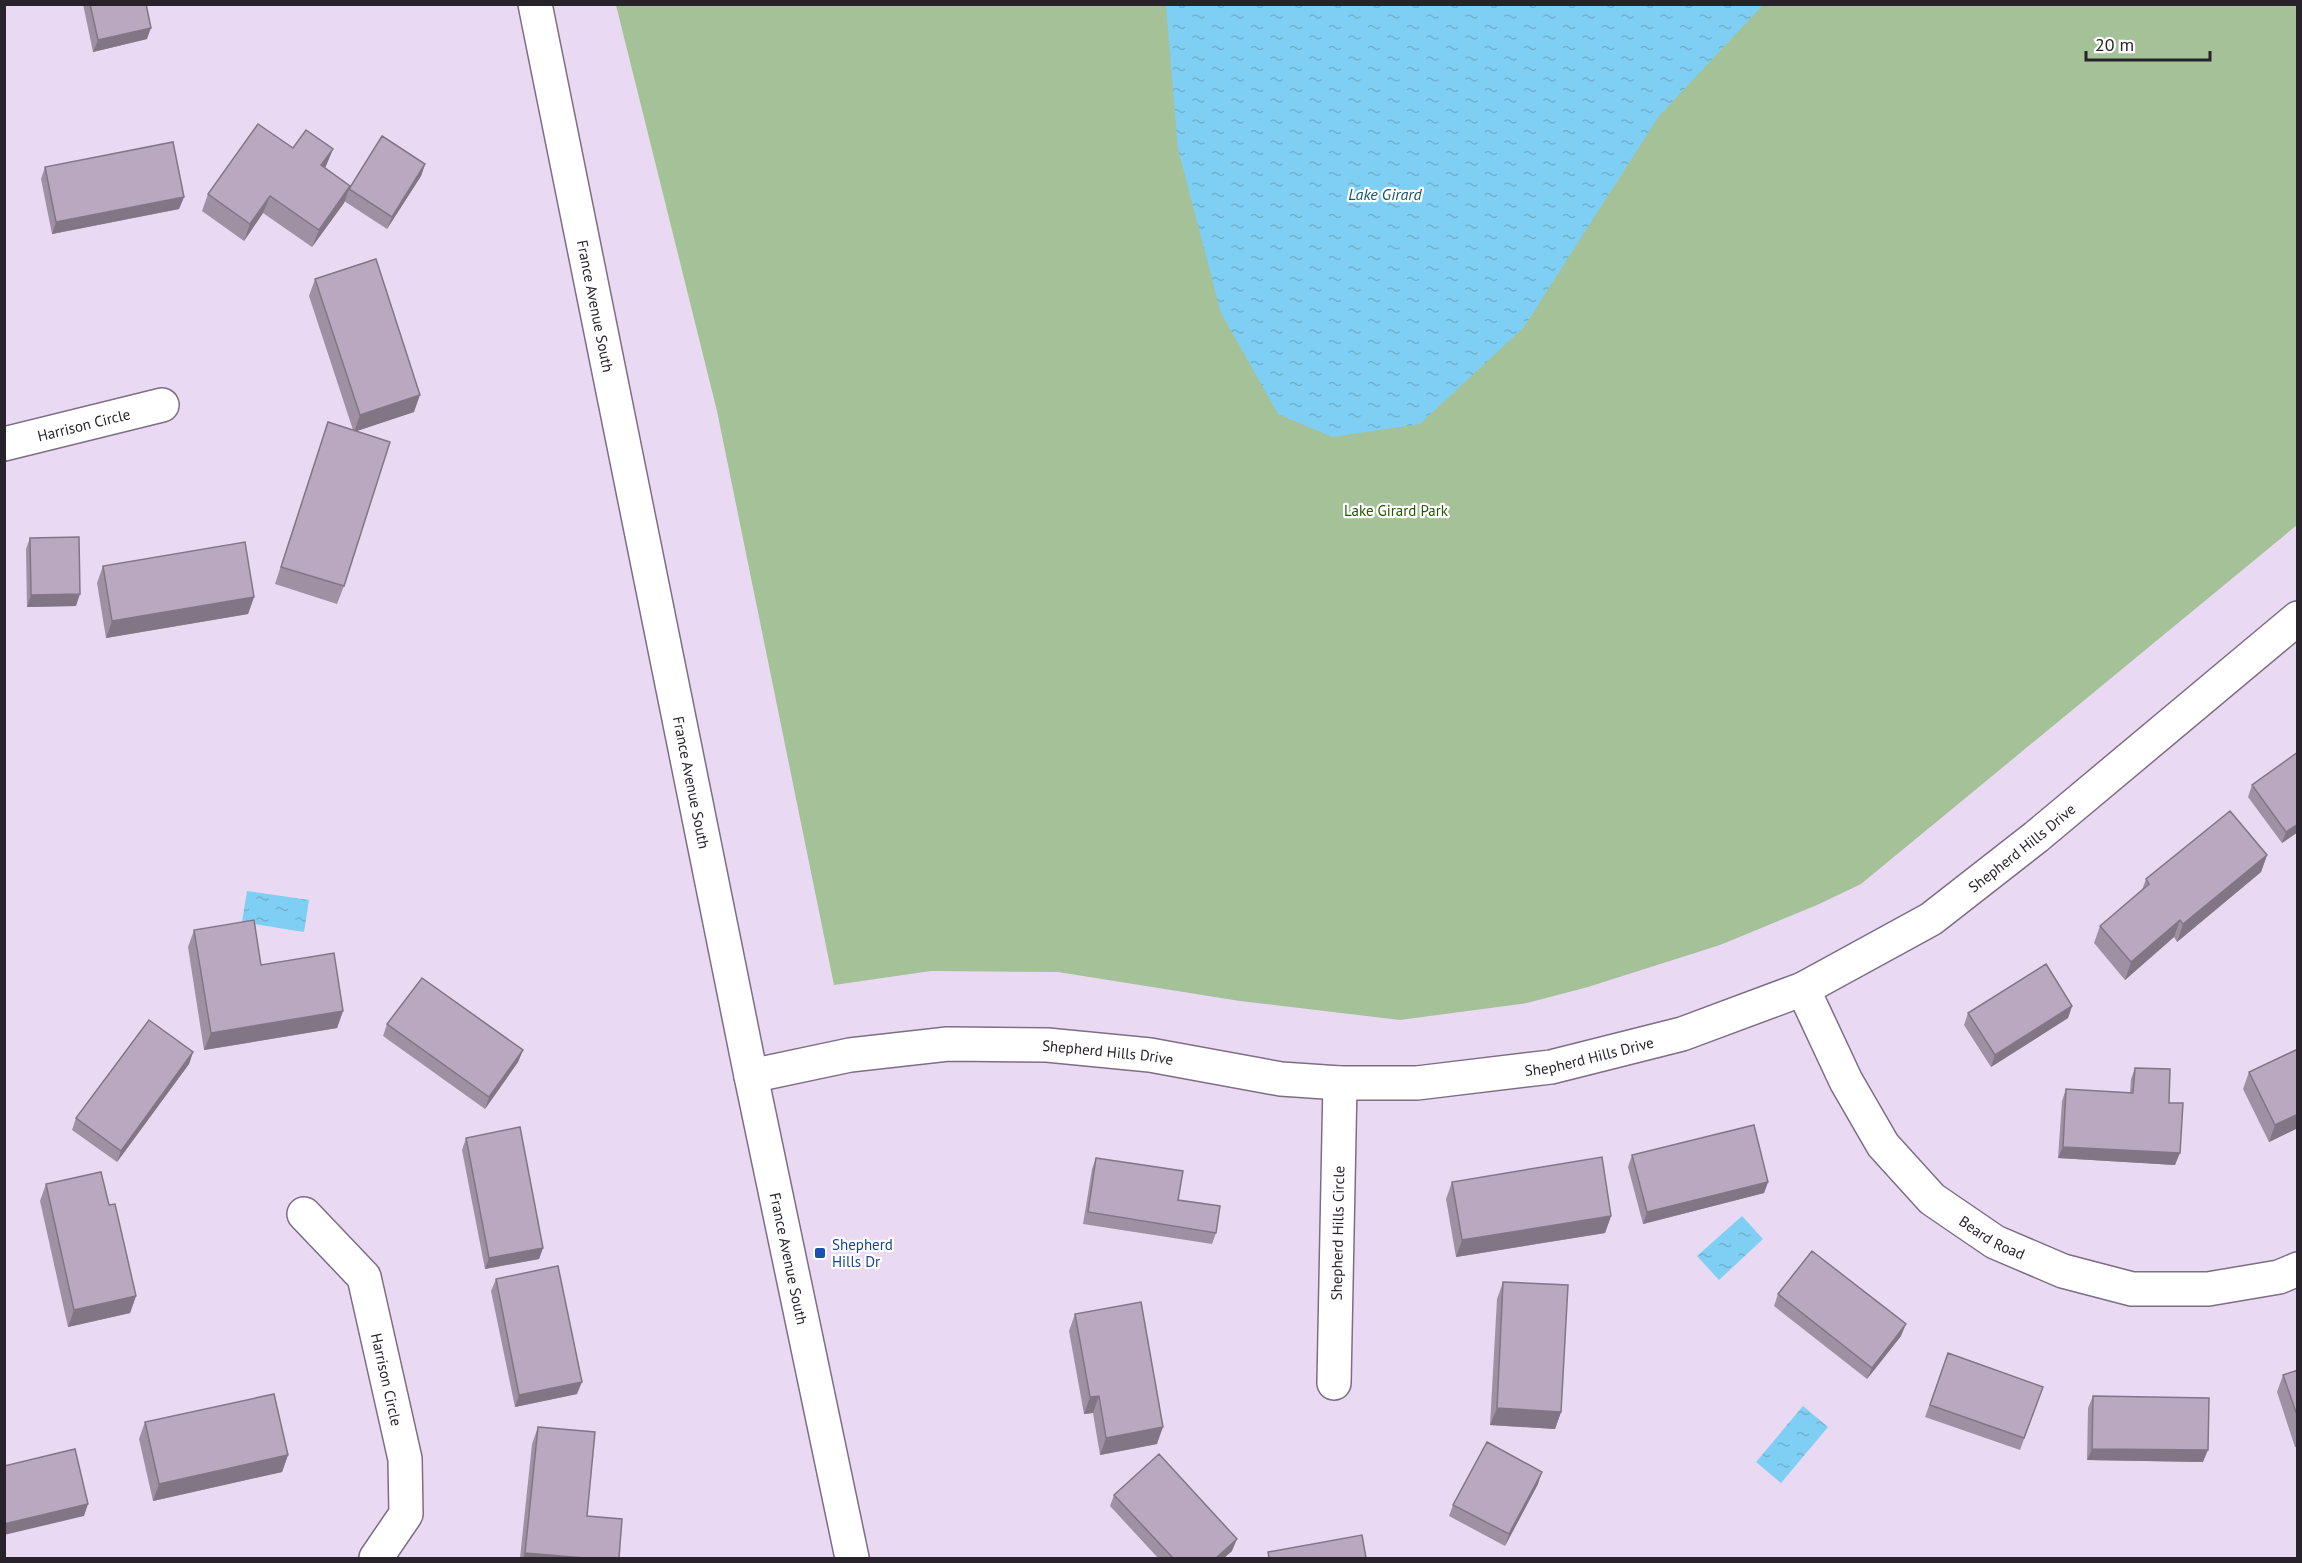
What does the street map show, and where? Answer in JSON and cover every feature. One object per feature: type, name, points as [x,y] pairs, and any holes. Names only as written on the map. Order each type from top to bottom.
[{"type":"street","name":"France Avenue South","points":[[535,4],[751,1076],[852,1558]]},
{"type":"street","name":"Harrison Circle","points":[[4,444],[162,405]]},
{"type":"street","name":"Shepherd Hills Drive","points":[[751,1076],[850,1054],[948,1044],[1036,1045],[1150,1055],[1281,1079],[1340,1083],[1417,1083],[1551,1067],[1682,1034],[1803,989],[1930,919],[2036,837],[2298,618]]},
{"type":"street","name":"Beard Road","points":[[1803,989],[1846,1080],[1883,1146],[1932,1199],[1995,1242],[2063,1271],[2132,1289],[2208,1289],[2279,1277],[2298,1269]]},
{"type":"street","name":"Shepherd Hills Circle","points":[[1335,1383],[1340,1083]]},
{"type":"street","name":"Harrison Circle","points":[[304,1214],[364,1277],[405,1459],[406,1514],[376,1558]]},
{"type":"green space","name":"Lake Girard Park","points":[[616,5],[2297,5],[2297,525],[1861,884],[1817,905],[1720,945],[1588,987],[1527,1003],[1400,1020],[1240,1001],[1058,972],[931,971],[834,985],[717,411]]},
{"type":"water","name":"Lake Girard","points":[[1166,4],[1763,5],[1659,116],[1524,327],[1420,424],[1332,437],[1278,414],[1221,313],[1178,149]]},
{"type":"water","points":[[247,891],[309,900],[304,932],[242,922]]},
{"type":"water","points":[[1742,1216],[1763,1239],[1719,1280],[1697,1256]]},
{"type":"water","points":[[1803,1406],[1828,1427],[1781,1483],[1756,1462]]},
{"type":"building","points":[[90,4],[146,4],[151,28],[98,40]]},
{"type":"building","points":[[258,124],[293,148],[306,130],[333,149],[321,165],[350,186],[319,230],[270,196],[250,224],[208,194]]},
{"type":"building","points":[[382,136],[425,164],[392,217],[349,189]]},
{"type":"building","points":[[173,142],[184,197],[56,222],[45,167]]},
{"type":"building","points":[[376,259],[420,395],[360,415],[315,279]]},
{"type":"building","points":[[328,422],[390,442],[344,586],[281,567]]},
{"type":"building","points":[[79,537],[80,594],[31,595],[30,538]]},
{"type":"building","points":[[245,542],[254,597],[112,621],[103,566]]},
{"type":"building","points":[[2298,752],[2298,824],[2286,832],[2252,785]]},
{"type":"building","points":[[2230,811],[2267,855],[2183,924],[2180,920],[2131,962],[2100,926],[2149,884],[2146,879]]},
{"type":"building","points":[[254,920],[261,965],[334,953],[343,1011],[211,1033],[194,930]]},
{"type":"building","points":[[2046,964],[2072,1006],[1995,1055],[1968,1013]]},
{"type":"building","points":[[422,978],[523,1050],[489,1097],[387,1024]]},
{"type":"building","points":[[149,1020],[193,1052],[121,1151],[76,1118]]},
{"type":"building","points":[[2298,1049],[2298,1114],[2275,1125],[2249,1072]]},
{"type":"building","points":[[2135,1068],[2170,1069],[2169,1103],[2183,1103],[2180,1153],[2063,1147],[2066,1089],[2133,1093]]},
{"type":"building","points":[[1754,1125],[1768,1182],[1647,1212],[1632,1155]]},
{"type":"building","points":[[520,1127],[543,1248],[489,1258],[466,1138]]},
{"type":"building","points":[[1602,1157],[1611,1216],[1462,1240],[1452,1182]]},
{"type":"building","points":[[1096,1158],[1183,1171],[1178,1200],[1220,1206],[1216,1233],[1088,1212]]},
{"type":"building","points":[[101,1172],[109,1205],[115,1204],[136,1296],[74,1310],[46,1184]]},
{"type":"building","points":[[1812,1251],[1906,1324],[1872,1368],[1778,1294]]},
{"type":"building","points":[[558,1266],[582,1382],[519,1395],[496,1279]]},
{"type":"building","points":[[1503,1282],[1568,1285],[1561,1412],[1497,1408]]},
{"type":"building","points":[[1141,1302],[1163,1427],[1106,1438],[1099,1396],[1090,1397],[1075,1314]]},
{"type":"building","points":[[1948,1353],[2043,1387],[2024,1438],[1930,1405]]},
{"type":"building","points":[[2298,1370],[2298,1418],[2283,1375]]},
{"type":"building","points":[[274,1394],[288,1455],[159,1484],[145,1422]]},
{"type":"building","points":[[2093,1396],[2209,1398],[2208,1450],[2092,1449]]},
{"type":"building","points":[[538,1427],[595,1432],[587,1516],[622,1519],[619,1558],[585,1558],[525,1553]]},
{"type":"building","points":[[1487,1442],[1542,1472],[1509,1534],[1453,1505]]},
{"type":"building","points":[[75,1449],[88,1504],[4,1524],[4,1466]]},
{"type":"building","points":[[1159,1454],[1237,1539],[1216,1558],[1173,1558],[1114,1495]]},
{"type":"building","points":[[1362,1535],[1366,1558],[1269,1558],[1268,1552]]},
{"type":"place","name":"Shepherd Hills Dr","points":[[820,1253]]}]
